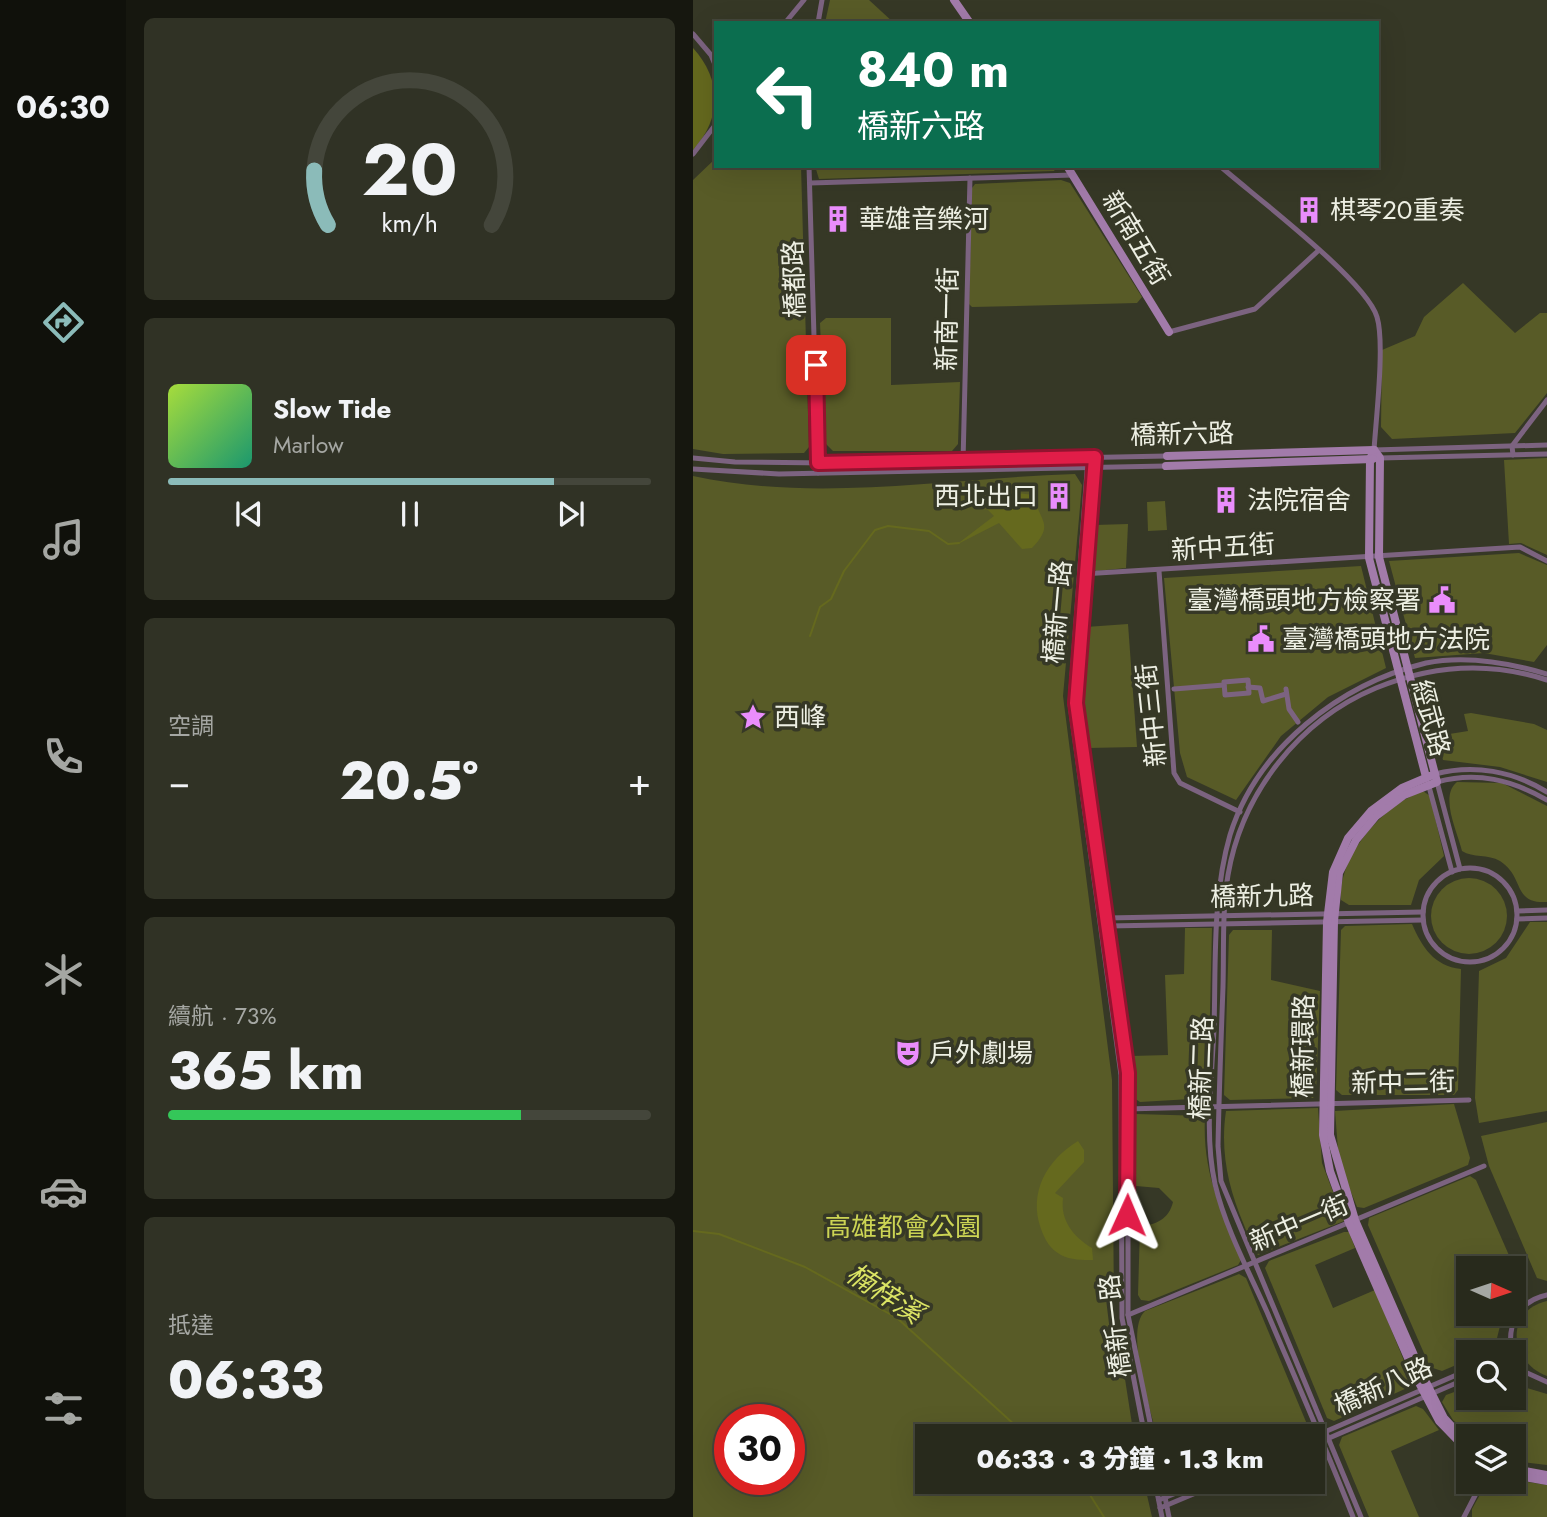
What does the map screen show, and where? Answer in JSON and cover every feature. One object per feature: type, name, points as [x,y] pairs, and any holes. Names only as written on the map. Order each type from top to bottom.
[{"type":"street","points":[[787,21],[804,0]]},
{"type":"street","points":[[818,21],[822,0]]},
{"type":"street","points":[[954,0],[969,21]]},
{"type":"street","points":[[693,34],[714,62]]},
{"type":"street","points":[[693,154],[714,127]]},
{"type":"street","name":"橋都路","points":[[809,168],[818,473]]},
{"type":"street","name":"新南五街","points":[[1068,168],[1169,332]]},
{"type":"street","name":"經武路","points":[[1222,168],[1319,250],[1364,295],[1377,316],[1379,335],[1374,450],[1370,459],[1369,558],[1431,779],[1461,869]]},
{"type":"street","points":[[810,183],[1073,175]]},
{"type":"street","name":"新南一街","points":[[963,462],[970,178]]},
{"type":"street","points":[[1169,332],[1255,309],[1319,250]]},
{"type":"street","points":[[1513,455],[1512,446],[1547,400]]},
{"type":"street","name":"橋新六路","points":[[693,458],[735,462],[963,462],[1547,445]]},
{"type":"street","points":[[1374,450],[1380,458]]},
{"type":"street","name":"橋新六路","points":[[693,469],[818,473],[1547,454]]},
{"type":"street","name":"橋新一路","points":[[1092,458],[1070,704],[1128,1073],[1123,1236],[1125,1317],[1143,1424]]},
{"type":"street","name":"經武路","points":[[1380,458],[1379,557],[1402,675]]},
{"type":"street","points":[[1379,557],[1520,547],[1547,561]]},
{"type":"street","name":"新中五街","points":[[1082,574],[1379,557]]},
{"type":"street","name":"新中三街","points":[[1159,571],[1174,773],[1180,783],[1242,813]]},
{"type":"street","points":[[1402,675],[1452,660],[1499,663],[1547,674]]},
{"type":"street","points":[[1402,675],[1454,667],[1510,671],[1547,680]]},
{"type":"street","name":"橋新二路","points":[[1361,1517],[1221,1181],[1218,1158],[1221,916],[1242,813],[1270,763],[1309,722],[1343,696],[1402,675]]},
{"type":"street","points":[[1174,689],[1248,680],[1249,693],[1225,695],[1224,685]]},
{"type":"street","points":[[1248,687],[1260,688],[1263,701],[1286,692],[1289,709],[1298,722]]},
{"type":"street","name":"橋新環路","points":[[1456,1439],[1439,1421],[1326,1156],[1333,872],[1348,838],[1386,798],[1431,779],[1490,770],[1525,780],[1547,792]]},
{"type":"street","name":"經武路","points":[[1431,779],[1452,872]]},
{"type":"street","name":"橋新環路","points":[[1431,779],[1497,779],[1525,788],[1547,800]]},
{"type":"street","points":[[1472,868],[1494,874],[1510,890],[1517,911],[1517,919],[1508,944],[1487,960],[1455,960],[1437,949],[1430,940],[1423,920],[1423,912],[1435,884],[1461,869],[1472,868]]},
{"type":"street","points":[[1517,911],[1547,910]]},
{"type":"street","name":"橋新九路","points":[[1105,926],[1221,923],[1423,912]]},
{"type":"street","name":"橋新九路","points":[[1104,918],[1221,916],[1423,920]]},
{"type":"street","points":[[1517,919],[1547,918]]},
{"type":"street","name":"橋新二路","points":[[1221,923],[1211,1107],[1212,1162],[1216,1186],[1246,1266],[1315,1424]]},
{"type":"street","name":"新中二街","points":[[1125,1109],[1469,1100]]},
{"type":"street","name":"新中一街","points":[[1125,1317],[1484,1166]]},
{"type":"street","points":[[1512,1340],[1511,1330],[1515,1318],[1532,1300],[1547,1295]]},
{"type":"street","name":"橋新一路","points":[[1125,1317],[1150,1424]]},
{"type":"street","points":[[1526,1372],[1547,1382]]},
{"type":"street","name":"橋新八路","points":[[1325,1436],[1456,1376]]},
{"type":"street","name":"橋新八路","points":[[1426,1390],[1456,1381]]},
{"type":"street","name":"橋新環路","points":[[1426,1390],[1456,1431]]},
{"type":"street","name":"橋新二路","points":[[1325,1447],[1353,1517]]},
{"type":"street","points":[[1526,1471],[1547,1475]]},
{"type":"street","points":[[1526,1477],[1547,1481]]},
{"type":"street","points":[[1158,1494],[1162,1517]]},
{"type":"street","points":[[1165,1494],[1170,1517]]},
{"type":"street","points":[[1159,1500],[1173,1494]]},
{"type":"street","points":[[1160,1508],[1193,1494]]},
{"type":"street","points":[[1464,1517],[1476,1494]]},
{"type":"green space","points":[[830,0],[869,0],[892,21],[825,21]]},
{"type":"green space","points":[[714,160],[714,168],[801,168],[809,447],[804,453],[723,454],[693,449],[693,180]]},
{"type":"green space","points":[[816,168],[1056,168],[1054,171],[819,179]]},
{"type":"green space","points":[[1061,180],[1070,183],[1142,297],[1137,303],[972,307],[969,304],[972,188],[975,184]]},
{"type":"green space","points":[[1463,283],[1515,333],[1540,313],[1547,313],[1547,393],[1515,433],[1392,439],[1381,427],[1382,350],[1415,336],[1424,317]]},
{"type":"green space","points":[[826,318],[891,318],[891,385],[960,382],[958,444],[952,451],[833,451],[825,443],[820,323]]},
{"type":"green space","points":[[1547,458],[1547,555],[1521,543],[1509,544],[1504,460]]},
{"type":"green space","name":"高雄都會公園","points":[[1075,474],[1082,485],[1063,696],[1112,1080],[1114,1308],[1132,1424],[915,1424],[915,1494],[1147,1494],[1152,1517],[693,1517],[693,476],[787,488],[883,487]]},
{"type":"green space","points":[[1165,501],[1167,530],[1148,531],[1147,502]]},
{"type":"green space","points":[[1128,524],[1126,568],[1096,571],[1092,566],[1095,525]]},
{"type":"green space","points":[[1519,553],[1547,565],[1547,645],[1534,662],[1484,653],[1415,658],[1389,561]]},
{"type":"green space","points":[[1361,566],[1386,668],[1328,697],[1281,736],[1236,800],[1187,777],[1180,753],[1164,578]]},
{"type":"green space","points":[[1128,624],[1137,747],[1088,748],[1083,677],[1086,627]]},
{"type":"green space","points":[[1464,714],[1534,724],[1547,730],[1547,782],[1500,767],[1443,760],[1437,736],[1468,731]]},
{"type":"green space","points":[[1457,782],[1502,783],[1547,806],[1547,902],[1528,899],[1508,867],[1500,861],[1462,851],[1450,805],[1452,788]]},
{"type":"green space","points":[[1423,791],[1430,796],[1444,856],[1419,880],[1411,905],[1349,905],[1341,900],[1347,866],[1366,834],[1393,808]]},
{"type":"green space","points":[[1469,878],[1484,881],[1496,889],[1504,901],[1507,916],[1504,931],[1496,943],[1484,951],[1469,954],[1454,951],[1442,943],[1434,931],[1431,916],[1434,901],[1442,889],[1454,881]]},
{"type":"green space","points":[[1530,922],[1547,922],[1547,1111],[1479,1123],[1475,1098],[1479,971],[1506,958]]},
{"type":"green space","points":[[1412,924],[1420,940],[1436,960],[1461,969],[1458,1090],[1454,1095],[1342,1095],[1336,1090],[1341,930],[1345,926]]},
{"type":"green space","points":[[1185,928],[1212,928],[1208,1098],[1140,1102],[1134,1098],[1131,1056],[1168,1055],[1165,975],[1184,974]]},
{"type":"green space","points":[[1233,930],[1272,930],[1271,980],[1320,991],[1316,1093],[1313,1098],[1230,1100],[1224,1095],[1229,935]]},
{"type":"green space","points":[[1454,1104],[1470,1158],[1468,1165],[1364,1208],[1357,1207],[1339,1162],[1335,1111]]},
{"type":"green space","points":[[1318,1108],[1322,1163],[1344,1221],[1258,1255],[1238,1211],[1230,1183],[1224,1140],[1226,1111]]},
{"type":"green space","points":[[1136,1114],[1205,1116],[1207,1156],[1214,1190],[1241,1260],[1238,1265],[1149,1301],[1141,1300],[1138,1295],[1140,1226],[1161,1220],[1173,1202],[1159,1188],[1136,1186]]},
{"type":"green space","points":[[1547,1122],[1547,1281],[1537,1278],[1489,1166],[1481,1136]]},
{"type":"green space","points":[[1470,1176],[1476,1180],[1509,1256],[1456,1256],[1456,1326],[1500,1326],[1496,1340],[1456,1340],[1456,1365],[1442,1371],[1430,1367],[1368,1225],[1369,1218]]},
{"type":"green space","points":[[1349,1232],[1355,1248],[1315,1265],[1333,1308],[1375,1290],[1411,1378],[1407,1388],[1334,1421],[1327,1418],[1265,1268],[1269,1261]]},
{"type":"green space","points":[[1239,1274],[1246,1278],[1307,1424],[1154,1424],[1138,1352],[1139,1321],[1145,1311]]},
{"type":"green space","points":[[1547,1301],[1547,1376],[1526,1361],[1526,1340],[1518,1340],[1518,1326],[1526,1326],[1526,1313]]},
{"type":"green space","points":[[1526,1387],[1547,1394],[1547,1465],[1526,1462],[1526,1424],[1457,1424],[1442,1402],[1446,1395],[1456,1391],[1456,1410],[1526,1410]]},
{"type":"green space","points":[[1416,1406],[1423,1409],[1439,1430],[1391,1451],[1419,1517],[1369,1517],[1339,1445],[1342,1437]]},
{"type":"green space","points":[[1526,1482],[1547,1485],[1547,1517],[1472,1517],[1472,1509],[1480,1494],[1526,1494]]},
{"type":"shaded area","points":[[693,48],[709,73],[714,106],[703,138],[693,150]]},
{"type":"shaded area","points":[[1017,493],[1034,495],[1043,522],[1043,533],[1032,548],[1022,549],[999,523],[956,545],[994,516],[980,502],[968,496],[992,495],[995,503],[1016,502]]},
{"type":"shaded area","points":[[1078,1141],[1084,1150],[1084,1162],[1055,1193],[1063,1198],[1064,1214],[1070,1227],[1079,1239],[1092,1248],[1093,1260],[1069,1258],[1054,1250],[1044,1237],[1038,1215],[1037,1202],[1043,1178],[1057,1158]]},
{"type":"waterway","points":[[810,636],[820,607],[831,599],[844,571],[875,530],[888,526],[929,531],[948,544],[959,543]]},
{"type":"waterway","name":"楠梓溪","points":[[693,1231],[719,1234],[805,1267],[897,1318],[1014,1424]]},
{"type":"waterway","name":"楠梓溪","points":[[1089,1494],[1104,1517]]},
{"type":"place","name":"棋琴20重奏","points":[[1309,210]]},
{"type":"place","name":"華雄音樂河","points":[[838,219]]},
{"type":"place","name":"西北出口","points":[[1059,496]]},
{"type":"place","name":"法院宿舍","points":[[1226,500]]},
{"type":"place","name":"臺灣橋頭地方檢察署","points":[[1442,600]]},
{"type":"place","name":"臺灣橋頭地方法院","points":[[1261,639]]},
{"type":"place","name":"西峰","points":[[753,717]]},
{"type":"place","name":"戶外劇場","points":[[908,1053]]},
{"type":"route","points":[[816,365],[818,463],[963,462],[1095,457],[1076,703],[1128,1073],[1127,1215]]}]
